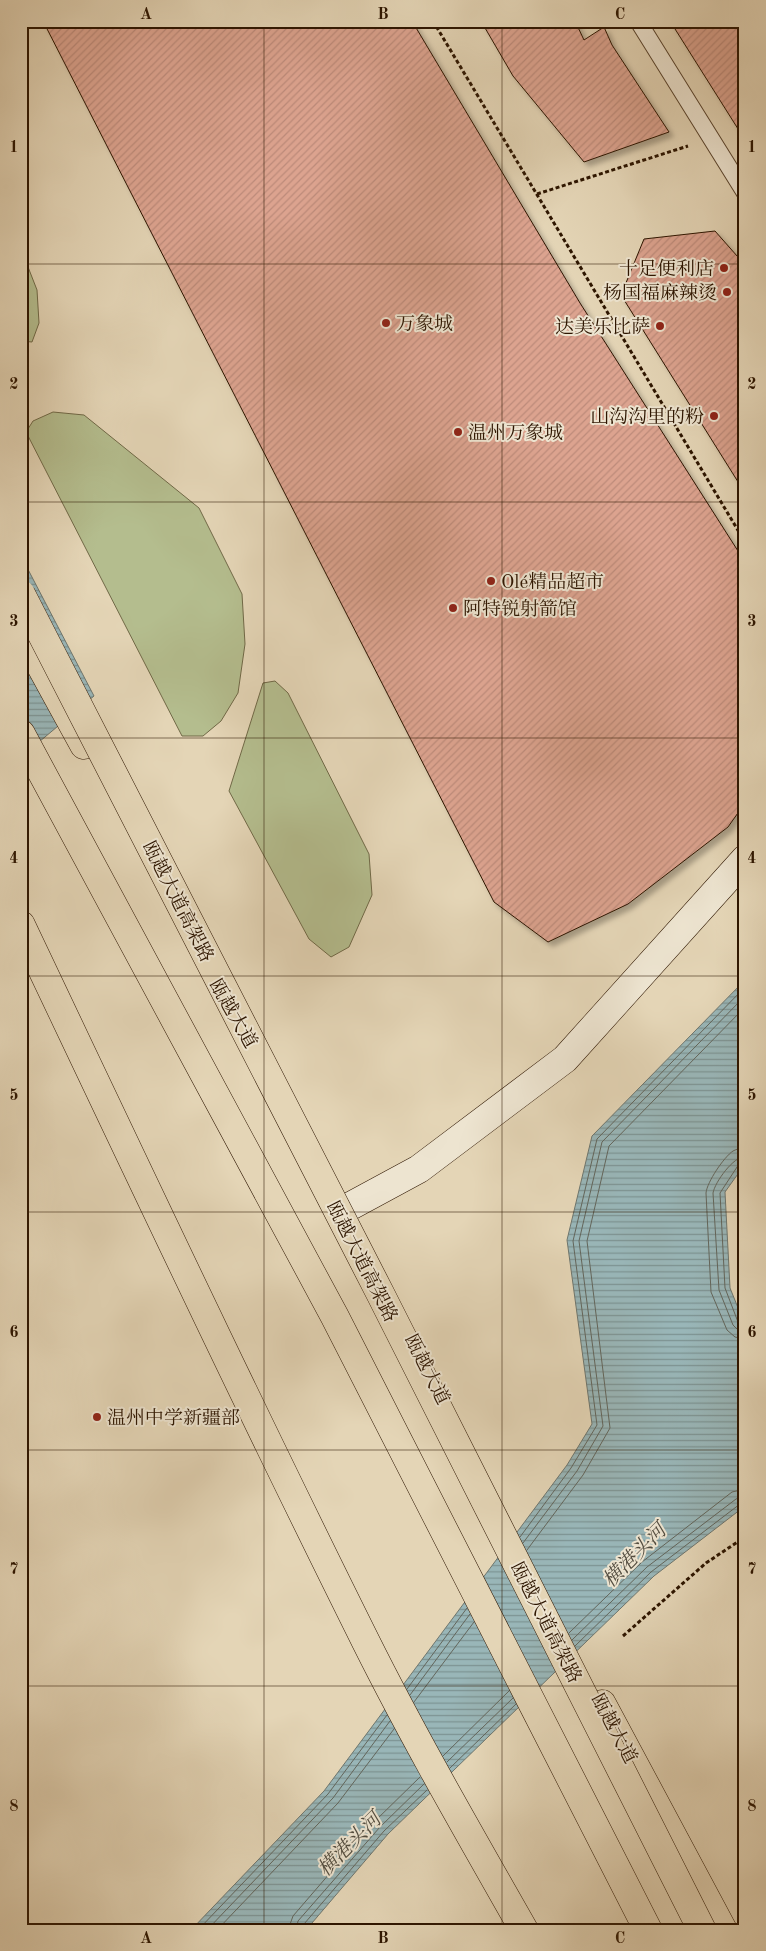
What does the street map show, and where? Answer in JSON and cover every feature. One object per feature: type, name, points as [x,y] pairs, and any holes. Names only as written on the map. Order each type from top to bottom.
[{"type":"highway","name":"瓯越大道高架路","points":[[21,594],[394,1322],[702,1930]]},
{"type":"highway","name":"瓯越大道","points":[[21,630],[345,1209],[511,1531],[723,1930]]},
{"type":"highway","points":[[21,734],[335,1317],[648,1930]]},
{"type":"highway","points":[[21,925],[156,1209],[367,1644],[444,1789],[524,1930]]},
{"type":"street","points":[[345,1209],[420,1170],[565,1060],[745,859]]},
{"type":"lane","points":[[638,21],[745,193]]},
{"type":"path","points":[[433,21],[745,542]]},
{"type":"path","points":[[537,194],[711,138]]},
{"type":"path","points":[[623,1636],[706,1563],[745,1536]]},
{"type":"green space","points":[[21,249],[37,290],[39,323],[32,342],[21,341]]},
{"type":"green space","points":[[53,412],[84,415],[199,508],[242,594],[245,644],[238,693],[221,721],[203,736],[182,736],[26,432],[33,421]]},
{"type":"green space","points":[[275,681],[288,693],[369,854],[372,895],[349,947],[331,957],[309,939],[229,791],[263,683]]},
{"type":"water","points":[[21,556],[94,696],[21,757]]},
{"type":"water","name":"横港头河","points":[[745,980],[745,1164],[725,1192],[730,1288],[745,1325],[745,1506],[654,1576],[388,1834],[306,1930],[191,1930],[324,1791],[567,1465],[592,1424],[567,1240],[592,1136]]},
{"type":"building","name":"温州万象城","points":[[43,21],[412,21],[580,303],[745,562],[745,803],[728,827],[628,904],[548,942],[494,902]]},
{"type":"building","points":[[481,21],[575,21],[584,40],[604,27],[612,45],[669,132],[584,162],[513,76]]},
{"type":"building","points":[[670,21],[745,21],[745,140]]},
{"type":"building","points":[[715,231],[745,265],[745,493],[621,295],[644,239]]},
{"type":"place","name":"十足便利店","points":[[724,268]]},
{"type":"place","name":"杨国福麻辣烫","points":[[727,292]]},
{"type":"place","name":"万象城","points":[[386,323]]},
{"type":"place","name":"达美乐比萨","points":[[660,326]]},
{"type":"place","name":"山沟沟里的粉","points":[[714,416]]},
{"type":"place","name":"温州万象城","points":[[458,432]]},
{"type":"place","name":"Olé精品超市","points":[[491,581]]},
{"type":"place","name":"阿特锐射箭馆","points":[[453,608]]},
{"type":"place","name":"温州中学新疆部","points":[[97,1417]]}]
